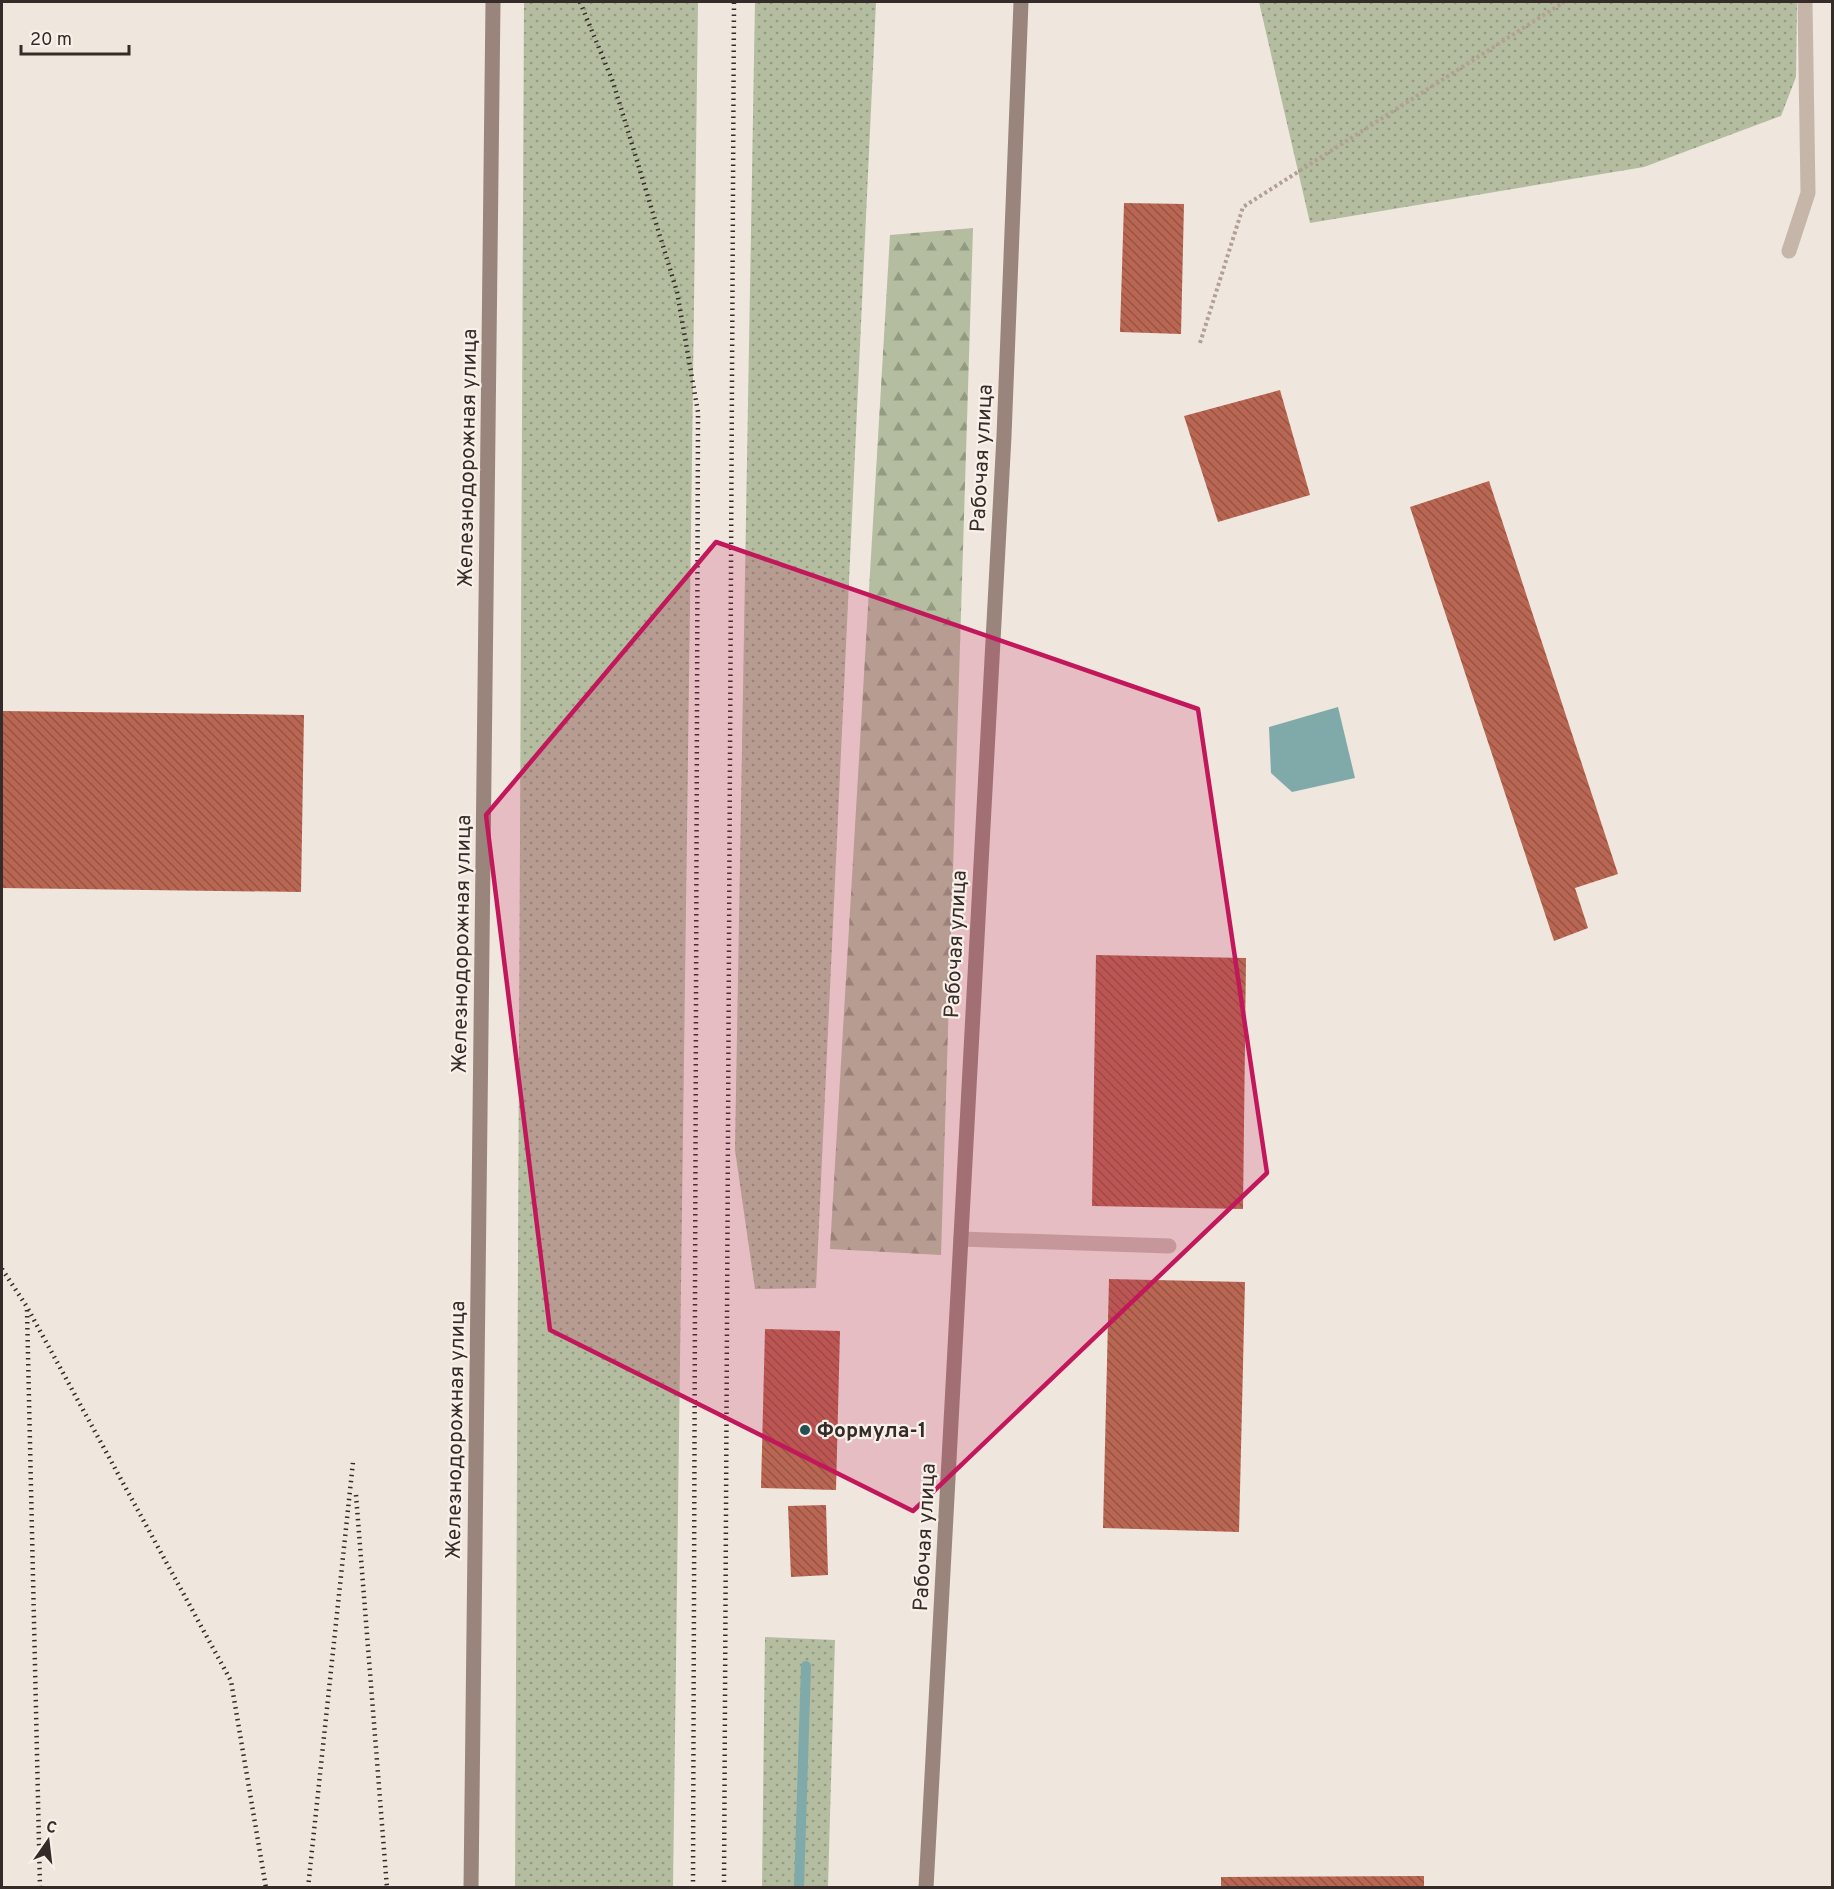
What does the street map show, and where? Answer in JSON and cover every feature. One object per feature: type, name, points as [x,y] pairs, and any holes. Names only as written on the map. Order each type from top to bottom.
[{"type":"street","name":"Железнодорожная улица","points":[[471,1887],[493,2]]},
{"type":"street","name":"Рабочая улица","points":[[926,1887],[1004,436],[1021,2]]},
{"type":"lane","points":[[1789,251],[1808,193],[1806,2]]},
{"type":"lane","points":[[961,1239],[1169,1246]]},
{"type":"path","points":[[1200,343],[1243,207],[1564,2]]},
{"type":"highlighted area","points":[[716,542],[1198,709],[1267,1173],[913,1511],[550,1330],[486,815]]},
{"type":"green space","points":[[524,2],[698,2],[673,1887],[515,1887]]},
{"type":"green space","points":[[755,2],[876,2],[816,1288],[755,1289],[735,1150]]},
{"type":"green space","points":[[1259,2],[1797,2],[1796,77],[1781,116],[1644,167],[1310,223]]},
{"type":"green space","points":[[973,228],[941,1255],[830,1249],[890,235]]},
{"type":"green space","points":[[765,1637],[835,1640],[828,1887],[762,1887]]},
{"type":"water","points":[[1338,707],[1355,778],[1292,792],[1271,773],[1269,727]]},
{"type":"building","points":[[1124,203],[1184,204],[1181,334],[1120,332]]},
{"type":"building","points":[[1280,390],[1310,495],[1218,522],[1184,416]]},
{"type":"building","points":[[1489,481],[1618,874],[1575,888],[1588,928],[1554,941],[1410,507]]},
{"type":"building","points":[[2,711],[304,715],[301,892],[2,888]]},
{"type":"building","points":[[1096,955],[1246,958],[1243,1209],[1092,1206]]},
{"type":"building","points":[[1109,1279],[1245,1282],[1239,1532],[1103,1528]]},
{"type":"building","points":[[765,1329],[840,1331],[836,1490],[761,1488]]},
{"type":"building","points":[[826,1505],[828,1575],[791,1577],[788,1506]]},
{"type":"building","points":[[1424,1876],[1424,1888],[1221,1888],[1221,1877]]},
{"type":"waterway","points":[[799,1888],[806,1666]]},
{"type":"railway","points":[[580,2],[613,82],[677,292],[698,412],[693,1888]]},
{"type":"railway","points":[[724,1888],[734,2]]},
{"type":"railway","points":[[2,1269],[27,1307],[231,1681],[266,1888]]},
{"type":"railway","points":[[27,1310],[40,1888]]},
{"type":"railway","points":[[308,1888],[353,1462]]},
{"type":"railway","points":[[356,1495],[387,1888]]},
{"type":"place","name":"Формула-1","points":[[805,1430]]}]
